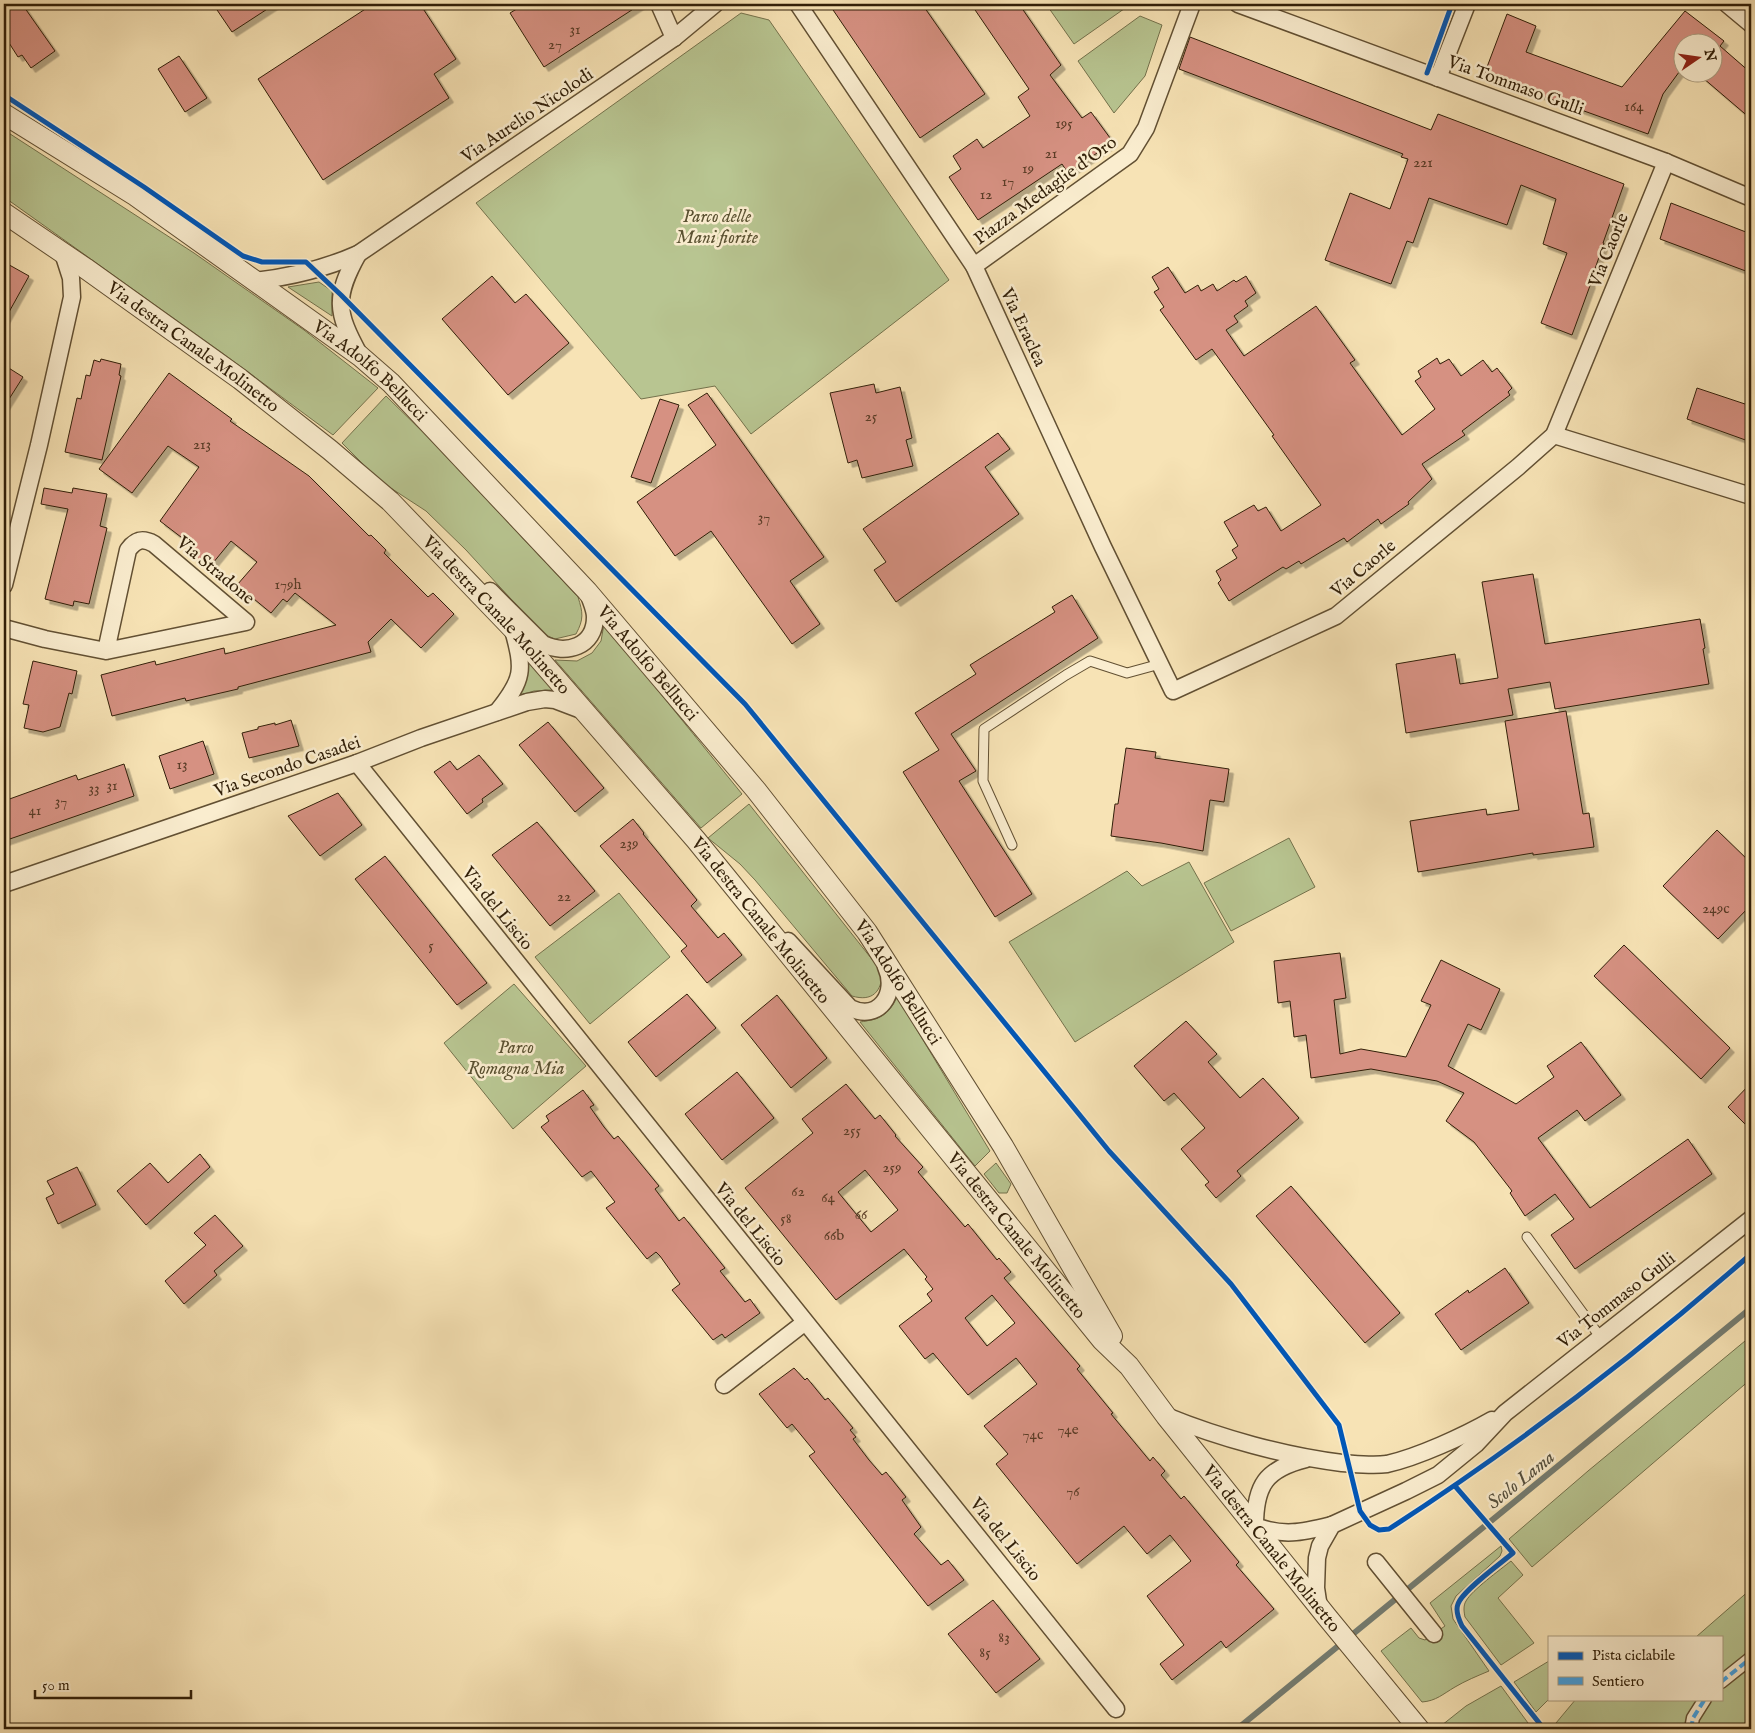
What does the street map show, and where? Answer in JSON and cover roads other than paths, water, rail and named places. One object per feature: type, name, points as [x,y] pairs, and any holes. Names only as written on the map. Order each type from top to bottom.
[{"type":"street","points":[[659,4],[674,38]]},
{"type":"street","name":"Via Aurelio Nicolodi","points":[[254,281],[286,277],[315,270],[358,254],[674,38],[715,4]]},
{"type":"street","name":"Via Eraclea","points":[[798,4],[974,266],[1103,547],[1173,691]]},
{"type":"street","name":"Piazza Medaglie d'Oro","points":[[974,266],[1130,154],[1146,128],[1192,4]]},
{"type":"street","name":"Via Tommaso Gulli","points":[[1238,4],[1666,162],[1751,198]]},
{"type":"street","points":[[1438,78],[1467,4]]},
{"type":"street","points":[[1727,4],[1751,24]]},
{"type":"street","name":"Via Adolfo Bellucci","points":[[4,114],[136,196],[360,356],[391,383],[587,591],[756,790],[877,947],[1003,1146],[1129,1366]]},
{"type":"street","name":"Via Caorle","points":[[1173,691],[1336,616],[1518,467],[1554,435],[1666,162]]},
{"type":"street","name":"Via destra Canale Molinetto","points":[[4,213],[240,379],[330,450],[390,501],[513,629],[749,903],[1102,1340],[1129,1366],[1166,1416],[1323,1613],[1419,1729]]},
{"type":"street","points":[[4,584],[39,445],[72,297],[72,278],[63,253]]},
{"type":"street","name":"Via Aurelio Nicolodi","points":[[358,254],[344,283],[340,312],[346,331],[360,356]]},
{"type":"street","points":[[1554,435],[1751,496]]},
{"type":"street","points":[[390,501],[424,528],[543,644],[553,649],[574,648],[588,638],[593,630],[594,609],[587,591]]},
{"type":"street","name":"Via Stradone","points":[[4,628],[45,639],[106,651],[246,622],[154,544],[146,540],[138,540],[128,550],[106,651]]},
{"type":"street","points":[[497,712],[513,693],[518,682],[521,660],[513,629]]},
{"type":"street","name":"Via Secondo Casadei","points":[[4,884],[357,763],[421,738],[527,702],[546,699],[555,700],[586,712]]},
{"type":"street","name":"Via del Liscio","points":[[357,763],[1116,1709]]},
{"type":"street","points":[[749,903],[805,958],[850,1008],[857,1011],[867,1012],[874,1010],[883,1003],[889,994],[889,974],[877,947]]},
{"type":"street","name":"Via Tommaso Gulli","points":[[1166,1416],[1215,1434],[1306,1459],[1370,1465],[1388,1464],[1449,1441],[1505,1413],[1751,1219]]},
{"type":"street","points":[[724,1385],[804,1322]]},
{"type":"street","name":"Via Tommaso Gulli","points":[[1306,1459],[1284,1465],[1266,1479],[1257,1496],[1254,1526],[1268,1531],[1289,1534],[1332,1525],[1438,1475],[1476,1444],[1505,1413]]},
{"type":"street","points":[[1323,1613],[1315,1572],[1320,1546],[1332,1525]]},
{"type":"street","points":[[1380,1566],[1429,1628]]},
{"type":"street","points":[[1722,1681],[1751,1658]]},
{"type":"street","points":[[1691,1729],[1693,1718],[1704,1700]]},
{"type":"lane","points":[[1012,845],[983,781],[984,729],[1066,675],[1090,662],[1127,673],[1160,664]]},
{"type":"lane","points":[[1527,1237],[1601,1338]]},
{"type":"waterway","name":"Scolo Lama","points":[[1237,1729],[1751,1308]]},
{"type":"park label","name":"Parco delle Mani fiorite","points":[[717,226]]},
{"type":"park label","name":"Parco Romagna Mia","points":[[516,1057]]}]
